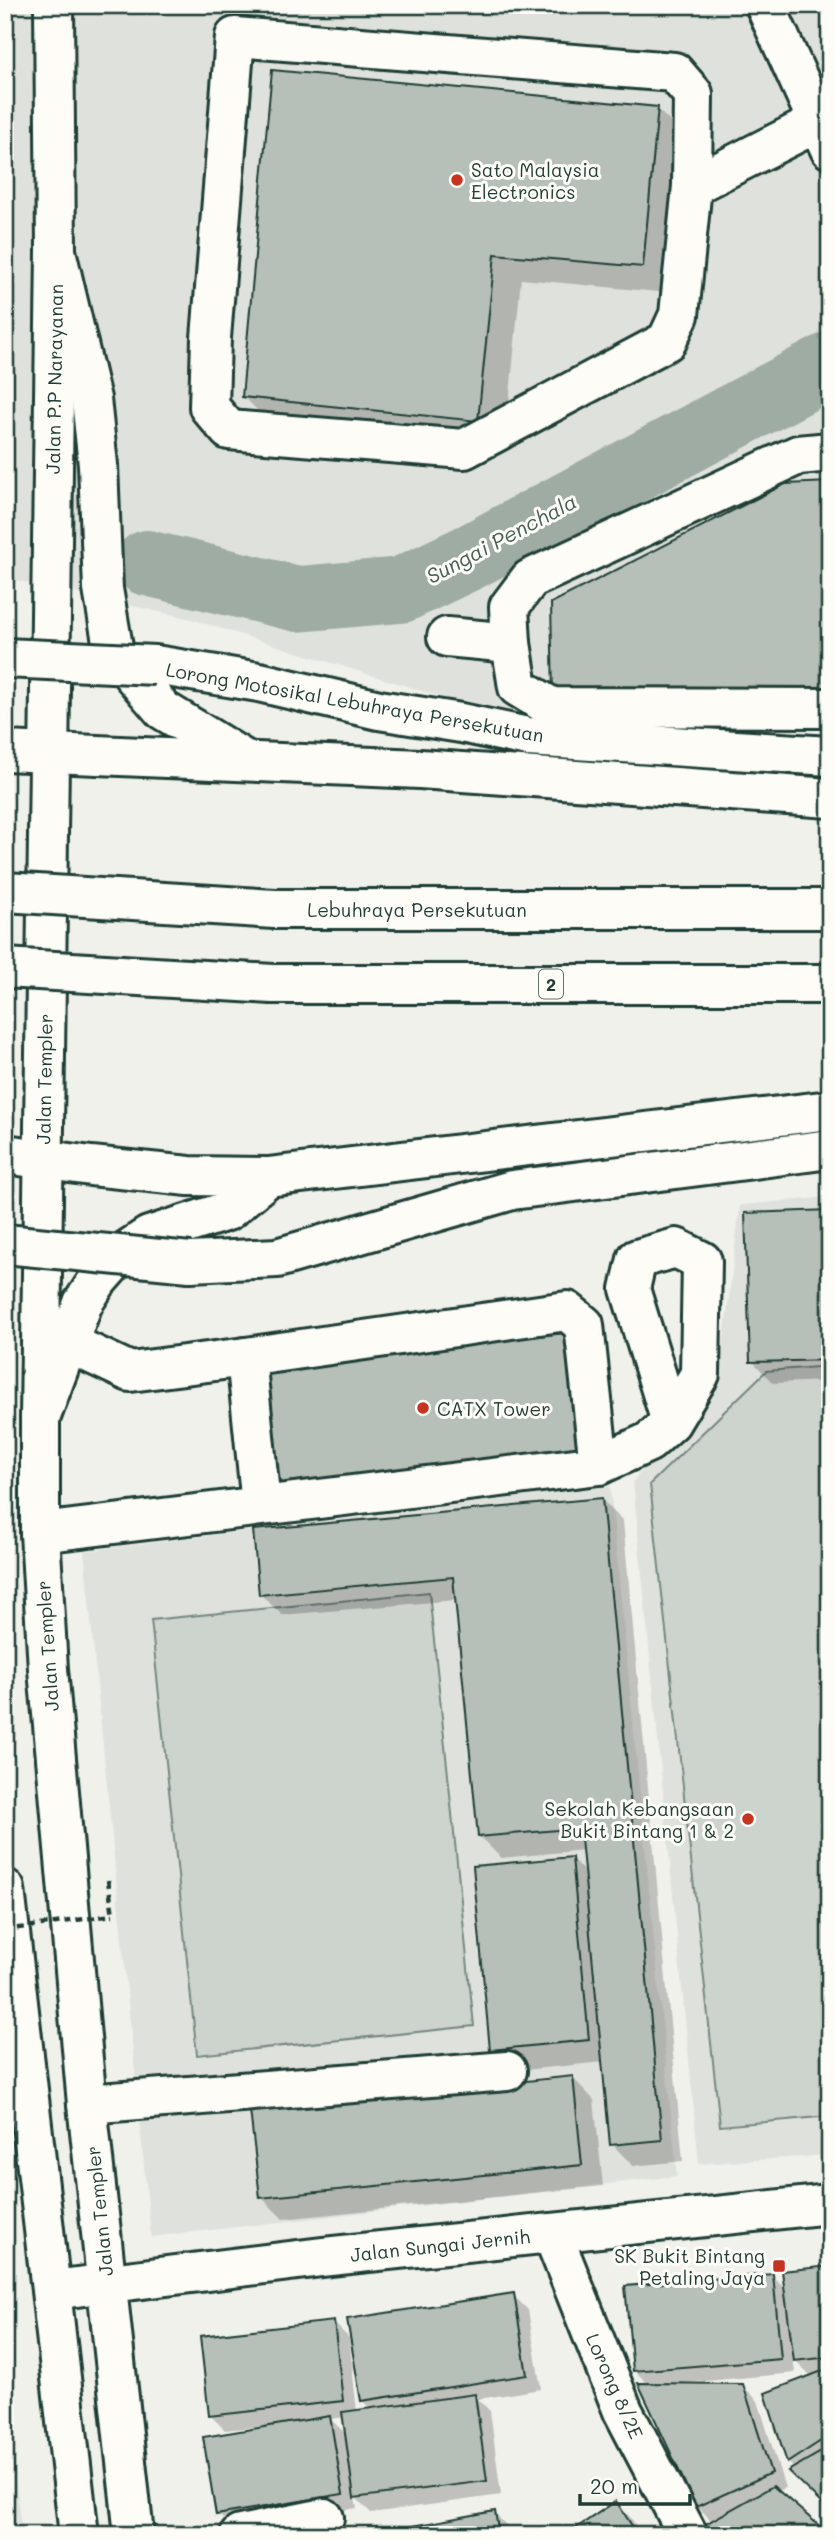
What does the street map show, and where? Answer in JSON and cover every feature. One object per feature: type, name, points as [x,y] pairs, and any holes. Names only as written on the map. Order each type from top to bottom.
[{"type":"main road","name":"Jalan P.P Narayanan","points":[[50,753],[56,251],[54,5]]},
{"type":"main road","points":[[692,186],[826,129],[765,5]]},
{"type":"main road","points":[[236,37],[674,72],[694,94],[692,186],[679,315],[667,341],[464,449],[229,430],[209,407],[236,37]]},
{"type":"main road","points":[[56,251],[91,399],[99,465],[103,589],[114,653],[163,710],[249,762]]},
{"type":"main road","points":[[830,452],[798,455],[530,579],[509,607],[518,687],[551,707],[830,708]]},
{"type":"main road","points":[[447,637],[511,643]]},
{"type":"main road","name":"Lorong Motosikal Lebuhraya Persekutuan","points":[[5,658],[155,665],[259,682],[379,710],[528,737],[824,755]]},
{"type":"main road","points":[[5,751],[420,769],[830,798]]},
{"type":"main road","name":"Jalan Templer","points":[[50,753],[40,1533],[48,1669],[88,2104],[134,2535]]},
{"type":"main road","points":[[708,790],[824,755]]},
{"type":"main road","name":"Lebuhraya Persekutuan","points":[[5,892],[275,909],[830,909]]},
{"type":"main road","name":"2","points":[[5,968],[273,984],[830,984]]},
{"type":"main road","points":[[5,1154],[189,1176],[268,1177],[830,1110]]},
{"type":"main road","points":[[5,1244],[190,1262],[277,1258],[512,1190],[830,1149]]},
{"type":"main road","points":[[40,1419],[83,1303],[98,1280],[120,1255],[149,1236],[227,1211],[268,1177]]},
{"type":"main road","points":[[68,1343],[130,1372],[567,1311],[584,1325],[599,1465]]},
{"type":"main road","points":[[246,1357],[261,1505]]},
{"type":"main road","points":[[40,1533],[599,1465],[649,1442],[671,1422]]},
{"type":"main road","points":[[5,1889],[79,2535]]},
{"type":"main road","points":[[88,2104],[507,2071]]},
{"type":"main road","name":"Jalan Sungai Jernih","points":[[52,2290],[322,2257],[830,2204]]},
{"type":"main road","name":"Lorong 8/2E","points":[[552,2233],[623,2410],[688,2535]]},
{"type":"main road","points":[[240,2535],[324,2518]]},
{"type":"path","points":[[5,1930],[113,1915],[107,1875]]},
{"type":"shaded area","points":[[5,5],[830,5],[830,728],[480,709],[187,618],[5,578]]},
{"type":"shaded area","name":"Sekolah Kebangsaan Bukit Bintang 1 & 2","points":[[830,1197],[830,2155],[699,2164],[633,1482],[721,1363],[740,1205]]},
{"type":"shaded area","name":"Sekolah Kebangsaan Bukit Bintang 1 & 2","points":[[830,1366],[830,2116],[720,2126],[650,1484],[766,1371]]},
{"type":"shaded area","points":[[610,1486],[677,2176],[151,2237],[84,1551]]},
{"type":"shaded area","points":[[429,1592],[474,2026],[197,2055],[151,1620]]},
{"type":"shaded area","points":[[5,2384],[22,2535],[5,2535]]},
{"type":"building","name":"Sato Malaysia Electronics","points":[[272,70],[658,107],[643,267],[495,254],[478,421],[242,397]]},
{"type":"building","points":[[830,482],[830,692],[553,694],[551,603],[785,484]]},
{"type":"building","points":[[830,1210],[830,1360],[750,1362],[745,1213]]},
{"type":"building","name":"CATX Tower","points":[[565,1333],[580,1448],[278,1485],[266,1367]]},
{"type":"building","points":[[602,1498],[662,2140],[610,2145],[580,1828],[478,1837],[453,1577],[259,1595],[253,1530]]},
{"type":"building","points":[[572,1857],[589,2040],[490,2050],[473,1866]]},
{"type":"building","points":[[573,2076],[582,2165],[260,2198],[250,2110]]},
{"type":"building","points":[[830,2266],[830,2357],[794,2361],[782,2271]]},
{"type":"building","points":[[773,2274],[781,2359],[633,2371],[625,2286]]},
{"type":"building","points":[[514,2293],[527,2375],[361,2401],[347,2319]]},
{"type":"building","points":[[334,2321],[343,2401],[209,2416],[200,2336]]},
{"type":"building","points":[[830,2368],[830,2435],[787,2463],[765,2393]]},
{"type":"building","points":[[638,2383],[743,2384],[771,2473],[696,2507]]},
{"type":"building","points":[[475,2394],[487,2481],[354,2498],[342,2412]]},
{"type":"building","points":[[330,2416],[343,2494],[216,2515],[203,2437]]},
{"type":"building","points":[[830,2447],[830,2512],[788,2471]]},
{"type":"building","points":[[773,2486],[830,2535],[711,2535],[702,2526]]},
{"type":"building","points":[[616,2501],[638,2535],[566,2535]]},
{"type":"building","points":[[495,2511],[499,2535],[380,2535],[380,2532]]},
{"type":"waterway","name":"Sungai Penchala","points":[[147,563],[298,599],[401,590],[470,557],[830,365]]},
{"type":"place","name":"Sato Malaysia Electronics","points":[[457,180]]},
{"type":"place","name":"CATX Tower","points":[[423,1408]]},
{"type":"place","name":"Sekolah Kebangsaan Bukit Bintang 1 & 2","points":[[748,1819]]},
{"type":"place","name":"SK Bukit Bintang Petaling Jaya","points":[[779,2266]]}]
